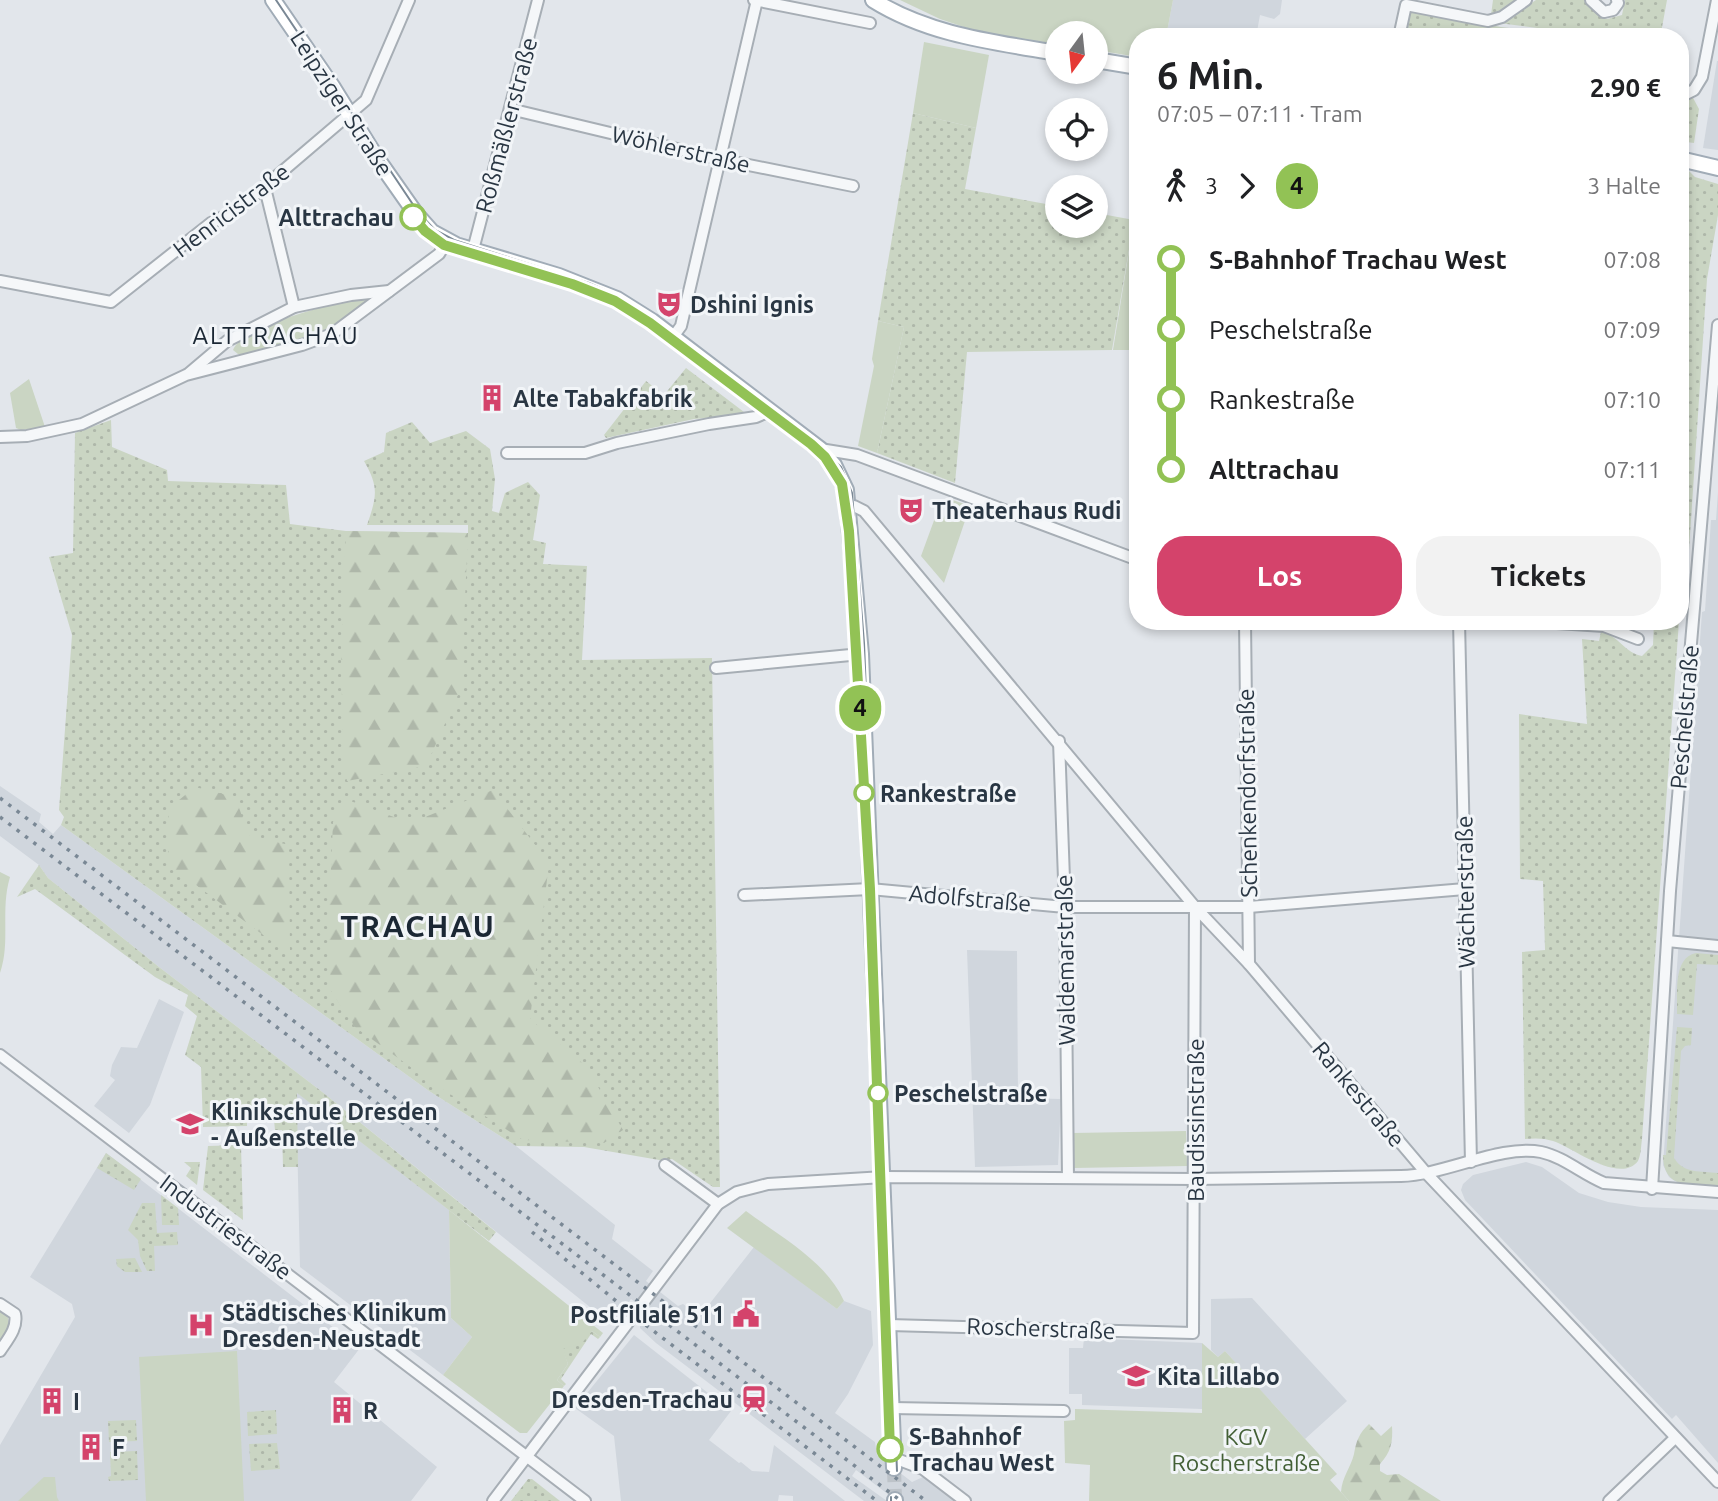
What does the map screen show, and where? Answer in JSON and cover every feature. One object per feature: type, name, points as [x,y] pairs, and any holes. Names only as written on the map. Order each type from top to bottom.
[{"type":"main road","name":"Leipziger Straße","points":[[273,0],[416,214],[432,232],[446,241],[588,286],[627,305],[820,449],[841,476],[849,506],[861,654],[894,1463]]},
{"type":"main road","points":[[873,0],[889,10],[943,32],[1045,51]]},
{"type":"main road","points":[[1108,62],[1129,66]]},
{"type":"main road","points":[[1689,161],[1718,168]]},
{"type":"street","name":"Henricistraße","points":[[0,281],[111,302],[211,223],[237,210],[265,188],[366,100],[409,0]]},
{"type":"street","name":"Roßmäßlerstraße","points":[[473,250],[538,0]]},
{"type":"street","points":[[673,337],[681,326],[756,0],[870,23]]},
{"type":"street","points":[[1444,12],[1446,0]]},
{"type":"street","points":[[1401,28],[1406,3],[1488,21],[1502,17],[1526,0]]},
{"type":"street","points":[[1591,0],[1604,12],[1613,10],[1617,0]]},
{"type":"street","points":[[1689,92],[1694,90],[1702,77],[1717,0]]},
{"type":"street","name":"Wöhlerstraße","points":[[510,109],[719,159],[853,186]]},
{"type":"street","points":[[265,188],[294,307]]},
{"type":"street","points":[[0,437],[27,436],[82,424],[186,375],[302,345],[332,334],[439,254],[446,241]]},
{"type":"street","points":[[186,375],[227,341],[294,307],[351,295],[391,291]]},
{"type":"street","name":"Peschelstraße","points":[[1652,1189],[1667,941],[1718,325]]},
{"type":"street","points":[[507,453],[585,453],[617,443],[756,417],[770,411]]},
{"type":"street","points":[[820,449],[856,455],[1129,557]]},
{"type":"street","name":"Rankestraße","points":[[849,506],[864,511],[1059,741],[1195,907],[1249,964],[1427,1174],[1718,1482]]},
{"type":"street","name":"Schenkendorfstraße","points":[[1245,630],[1249,964]]},
{"type":"street","name":"Wächterstraße","points":[[1459,630],[1471,1162]]},
{"type":"street","points":[[1614,630],[1638,639]]},
{"type":"street","points":[[716,668],[861,654]]},
{"type":"street","name":"Waldemarstraße","points":[[1059,741],[1065,907],[1068,1178]]},
{"type":"street","name":"Adolfstraße","points":[[744,895],[871,889],[1065,907],[1249,907],[1465,889]]},
{"type":"street","name":"Baudissinstraße","points":[[1193,1333],[1195,907]]},
{"type":"street","points":[[1667,941],[1718,946]]},
{"type":"street","name":"Industriestraße","points":[[0,1055],[585,1501]]},
{"type":"street","points":[[493,1501],[718,1204],[737,1192],[768,1184],[884,1177],[1365,1178],[1427,1174],[1507,1153],[1539,1151],[1555,1156],[1588,1177],[1604,1183],[1652,1189],[1718,1192]]},
{"type":"street","points":[[665,1165],[718,1204]]},
{"type":"street","points":[[0,1304],[15,1314],[16,1326],[0,1351]]},
{"type":"street","name":"Roscherstraße","points":[[889,1325],[1193,1333]]},
{"type":"street","points":[[892,1408],[1065,1411]]},
{"type":"street","points":[[1609,1501],[1675,1438]]},
{"type":"street","points":[[894,1463],[923,1469],[964,1501]]},
{"type":"shaded area","points":[[1173,0],[1282,0],[1280,14],[1274,19],[1260,15],[1258,28],[1168,28]]},
{"type":"shaded area","points":[[1718,61],[1718,150],[1703,148]]},
{"type":"shaded area","points":[[1718,492],[1718,1186],[1675,1181],[1669,1177],[1663,1165],[1702,612],[1705,611],[1711,520],[1716,520]]},
{"type":"shaded area","points":[[0,786],[41,814],[39,822],[53,834],[61,825],[429,1091],[516,1146],[615,1225],[612,1239],[653,1271],[646,1281],[678,1306],[683,1304],[700,1316],[754,1247],[837,1309],[844,1301],[871,1311],[873,1345],[835,1413],[875,1442],[877,1455],[912,1482],[923,1477],[956,1501],[897,1501],[856,1470],[852,1476],[887,1501],[864,1501],[656,1343],[622,1312],[611,1324],[321,1091],[159,967],[48,878],[39,865],[0,836]],"holes":[[[631,1299],[650,1313],[644,1321],[626,1306]]]},
{"type":"shaded area","points":[[967,950],[1017,951],[1018,1098],[1061,1099],[1058,1165],[975,1167]]},
{"type":"shaded area","points":[[159,999],[184,1012],[150,1105],[129,1133],[94,1106],[115,1080],[110,1076],[112,1065],[121,1047],[137,1048]]},
{"type":"shaded area","points":[[296,1092],[449,1210],[451,1318],[472,1337],[443,1375],[300,1267]]},
{"type":"shaded area","name":"Städtisches Klinikum Dresden-Neustadt","points":[[106,1153],[360,1348],[334,1382],[437,1467],[411,1501],[0,1501],[0,1445],[75,1317],[72,1304],[30,1277]]},
{"type":"shaded area","points":[[1526,1162],[1542,1167],[1579,1193],[1608,1202],[1641,1207],[1718,1210],[1718,1463],[1676,1415],[1672,1419],[1465,1200],[1461,1190],[1463,1184],[1473,1175]]},
{"type":"shaded area","points":[[1252,1298],[1347,1401],[1305,1439],[1225,1351],[1218,1357],[1211,1350],[1211,1299]]},
{"type":"shaded area","points":[[634,1335],[731,1411],[709,1440],[752,1471],[769,1472],[774,1445],[845,1501],[793,1501],[793,1496],[779,1495],[778,1501],[621,1501],[614,1436],[575,1408]]},
{"type":"shaded area","name":"Kita Lillabo","points":[[1084,1338],[1202,1343],[1202,1409],[1082,1405],[1082,1394],[1069,1394],[1069,1348],[1083,1348]]},
{"type":"green space","points":[[900,0],[1173,0],[1168,28],[1129,28],[1129,56],[1108,52],[1108,21],[1045,21],[1045,42],[979,32],[940,19]]},
{"type":"green space","points":[[1493,0],[1522,0],[1501,13],[1491,15]]},
{"type":"green space","points":[[1536,0],[1587,0],[1607,19],[1622,15],[1625,0],[1667,0],[1662,28],[1537,28],[1491,22],[1506,20]]},
{"type":"green space","points":[[1414,10],[1509,28],[1406,28],[1408,14]]},
{"type":"green space","points":[[924,42],[989,55],[976,128],[913,113]]},
{"type":"green space","points":[[1692,96],[1699,109],[1694,143],[1689,142],[1689,98]]},
{"type":"green space","points":[[913,113],[976,128],[965,189],[1045,204],[1045,238],[1108,238],[1108,215],[1129,219],[1129,250],[1112,350],[967,352],[955,483],[877,453],[904,327],[878,321]]},
{"type":"green space","points":[[1689,171],[1695,177],[1718,184],[1718,215],[1707,279],[1689,550]]},
{"type":"green space","points":[[1129,251],[1129,350],[1113,350]]},
{"type":"green space","points":[[367,297],[368,301],[331,329],[246,355],[233,350],[253,332],[271,324]]},
{"type":"green space","points":[[878,321],[904,327],[877,453],[858,446],[874,366],[872,359]]},
{"type":"green space","points":[[686,368],[744,412],[741,415],[694,419],[606,438],[604,435],[646,381],[664,395]]},
{"type":"green space","points":[[29,379],[45,427],[21,430],[16,428],[10,393]]},
{"type":"green space","points":[[111,420],[112,447],[167,470],[168,481],[286,485],[290,524],[346,531],[468,533],[468,525],[367,525],[375,492],[364,461],[384,452],[386,433],[412,422],[430,443],[466,431],[490,449],[495,479],[492,511],[499,513],[505,493],[528,482],[540,495],[533,540],[546,543],[543,564],[587,566],[582,660],[712,658],[720,1187],[713,1187],[672,1159],[665,1161],[584,1147],[516,1146],[429,1091],[61,825],[64,817],[59,810],[72,635],[49,557],[73,553],[75,433]]},
{"type":"green space","points":[[950,499],[970,506],[944,583],[921,556],[936,515],[944,518]]},
{"type":"green space","points":[[346,531],[468,533],[461,688],[426,766],[347,781],[343,758],[341,652]]},
{"type":"green space","points":[[1654,630],[1678,630],[1642,1139],[1638,1161],[1630,1167],[1620,1169],[1596,1162],[1553,1141],[1525,1139],[1522,952],[1545,950],[1543,881],[1520,879],[1519,714],[1587,724],[1582,639],[1599,641],[1601,632],[1642,656],[1653,645]]},
{"type":"green space","points":[[195,787],[235,797],[249,835],[289,845],[290,952],[286,952],[168,864],[168,809]]},
{"type":"green space","points":[[493,790],[549,863],[530,1019],[586,1066],[623,1130],[604,1143],[523,1140],[434,1084],[355,1027],[331,991],[328,935],[333,822],[345,799],[410,823]]},
{"type":"green space","points":[[39,865],[48,878],[321,1091],[496,1232],[489,1241],[297,1093],[298,1167],[283,1167],[282,1130],[275,1130],[273,1110],[247,1111],[247,1126],[203,1127],[201,1067],[185,1055],[197,1016],[185,1006],[188,995],[155,977],[35,889],[17,897]]},
{"type":"green space","points":[[0,872],[10,877],[6,902],[5,950],[0,973]]},
{"type":"green space","points":[[1696,953],[1718,955],[1718,965],[1697,964],[1693,1015],[1677,1014],[1680,969],[1688,956]]},
{"type":"green space","points":[[1677,1027],[1692,1028],[1691,1045],[1685,1046],[1681,1051],[1674,1158],[1688,1169],[1718,1173],[1718,1186],[1681,1183],[1668,1174],[1664,1166]]},
{"type":"green space","points":[[1186,1131],[1187,1166],[1074,1168],[1073,1133]]},
{"type":"green space","points":[[241,1145],[243,1220],[203,1190],[208,1146]]},
{"type":"green space","points":[[106,1153],[141,1179],[134,1190],[97,1168]]},
{"type":"green space","points":[[184,1162],[200,1162],[197,1185],[186,1176],[191,1168]]},
{"type":"green space","points":[[161,1195],[178,1208],[179,1225],[162,1225]]},
{"type":"green space","points":[[142,1203],[155,1203],[157,1233],[177,1232],[178,1245],[154,1246],[155,1271],[147,1271],[140,1256],[138,1240],[128,1230]]},
{"type":"green space","points":[[449,1210],[603,1333],[600,1337],[592,1331],[582,1343],[563,1349],[568,1364],[557,1380],[564,1386],[527,1433],[520,1433],[443,1375],[472,1337],[451,1318]]},
{"type":"green space","points":[[746,1211],[801,1251],[826,1274],[844,1301],[837,1309],[727,1228]]},
{"type":"green space","points":[[135,1258],[142,1272],[125,1272],[117,1266],[116,1259]]},
{"type":"green space","points":[[0,1308],[7,1312],[10,1330],[0,1346]]},
{"type":"green space","points":[[592,1331],[600,1337],[598,1339],[591,1334],[561,1379],[566,1384],[564,1386],[557,1380],[568,1364],[562,1349]]},
{"type":"green space","name":"KGV Roscherstraße","points":[[1202,1343],[1218,1357],[1225,1351],[1337,1474],[1330,1480],[1349,1501],[1089,1501],[1090,1465],[1065,1463],[1064,1421],[1075,1420],[1075,1409],[1202,1413]]},
{"type":"green space","points":[[237,1351],[244,1501],[146,1501],[139,1357]]},
{"type":"green space","points":[[276,1410],[277,1434],[248,1436],[247,1412]]},
{"type":"green space","points":[[136,1420],[137,1441],[109,1442],[108,1421]]},
{"type":"green space","points":[[1369,1424],[1381,1436],[1392,1426],[1390,1446],[1380,1464],[1380,1471],[1387,1475],[1399,1474],[1441,1501],[1349,1501],[1341,1492],[1342,1487],[1358,1438]]},
{"type":"green space","points":[[277,1443],[280,1469],[251,1471],[249,1444]]},
{"type":"green space","points":[[137,1451],[138,1480],[109,1481],[110,1452]]},
{"type":"green space","points":[[44,1477],[55,1477],[59,1501],[18,1501]]},
{"type":"green space","points":[[528,1479],[532,1479],[560,1501],[511,1501]]},
{"type":"tunnel","points":[[894,1468],[895,1500]]},
{"type":"tram line","points":[[276,0],[418,212],[435,230],[454,240],[589,283],[618,296],[675,335],[813,441],[841,467],[852,493],[864,643],[897,1471]]},
{"type":"tram line","name":"4","points":[[413,217],[425,231],[444,245],[586,288],[633,312],[811,444],[825,457],[842,484],[847,506],[857,643],[870,889],[890,1449]]},
{"type":"railway","points":[[0,798],[926,1501]]},
{"type":"railway","points":[[0,817],[901,1501]]},
{"type":"railway","points":[[532,1232],[643,1323],[877,1501]]},
{"type":"place","name":"Alttrachau","points":[[413,217]]},
{"type":"place","name":"Dshini Ignis","points":[[669,304]]},
{"type":"place","name":"Alte Tabakfabrik","points":[[492,398]]},
{"type":"place","name":"Theaterhaus Rudi","points":[[911,510]]},
{"type":"place","name":"Rankestraße","points":[[864,793]]},
{"type":"place","name":"Peschelstraße","points":[[878,1093]]},
{"type":"place","name":"Klinikschule Dresden - Außenstelle","points":[[190,1124]]},
{"type":"place","name":"Postfiliale 511","points":[[746,1314]]},
{"type":"place","name":"Städtisches Klinikum Dresden-Neustadt","points":[[201,1325]]},
{"type":"place","name":"Kita Lillabo","points":[[1136,1376]]},
{"type":"place","name":"Dresden-Trachau","points":[[754,1399]]},
{"type":"place","name":"I","points":[[52,1401]]},
{"type":"place","name":"R","points":[[342,1410]]},
{"type":"place","name":"F","points":[[91,1447]]},
{"type":"place","name":"S-Bahnhof Trachau West","points":[[890,1449]]},
{"type":"district","name":"ALTTRACHAU","points":[[276,335]]},
{"type":"district","name":"TRACHAU","points":[[418,926]]}]
